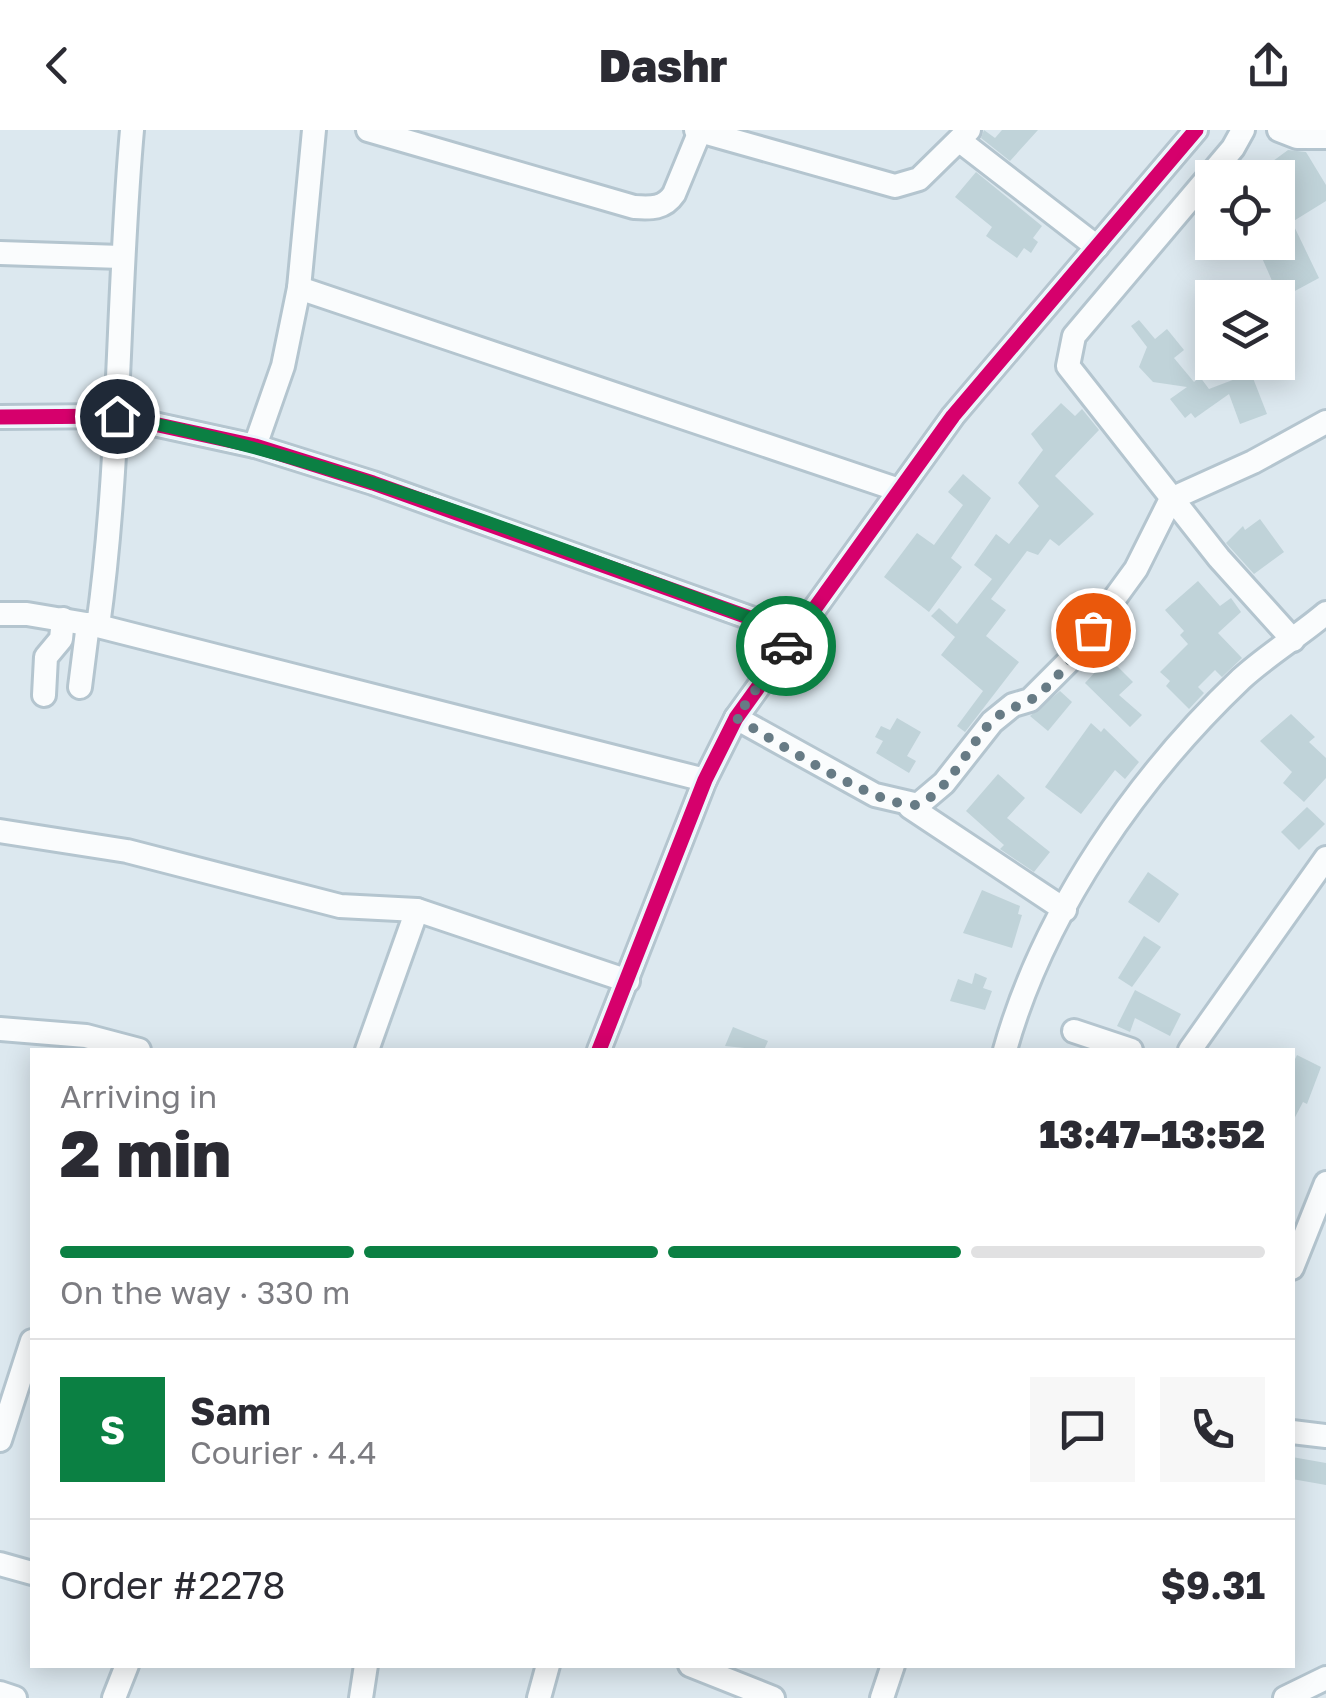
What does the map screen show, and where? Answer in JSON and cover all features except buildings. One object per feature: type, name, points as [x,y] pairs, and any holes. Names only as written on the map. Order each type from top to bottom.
[{"type":"street","points":[[80,688],[112,522],[120,257],[132,130]]},
{"type":"street","points":[[255,446],[284,366],[300,288],[314,130]]},
{"type":"street","points":[[368,130],[634,207],[655,208],[668,203],[674,194],[698,131],[895,186],[918,178],[964,136],[1096,247]]},
{"type":"street","points":[[600,1048],[706,780],[736,718],[953,416],[1196,130]]},
{"type":"street","points":[[1243,130],[1233,148],[1081,326],[1068,348],[1070,374],[1293,640]]},
{"type":"street","points":[[1279,130],[1298,136],[1326,137]]},
{"type":"street","points":[[0,253],[120,257]]},
{"type":"street","points":[[300,288],[900,490]]},
{"type":"street","points":[[0,417],[117,416],[255,446],[373,482],[795,634]]},
{"type":"street","points":[[910,807],[925,801],[944,782],[992,722],[1013,705],[1030,700],[1069,661],[1136,569],[1172,499],[1253,462],[1326,422]]},
{"type":"street","points":[[1006,1048],[1022,998],[1066,910],[1158,767],[1245,676],[1326,613]]},
{"type":"street","points":[[0,614],[93,624],[706,780]]},
{"type":"street","points":[[44,695],[46,657],[61,639],[63,618]]},
{"type":"street","points":[[736,718],[875,795],[910,807],[1066,910]]},
{"type":"street","points":[[0,831],[127,851],[340,906],[417,910],[628,982]]},
{"type":"street","points":[[1191,1048],[1326,858]]},
{"type":"street","points":[[368,1048],[417,910]]},
{"type":"street","points":[[0,1029],[86,1036],[115,1046]]},
{"type":"street","points":[[1074,1031],[1125,1048]]},
{"type":"street","points":[[1295,1260],[1326,1183]]},
{"type":"street","points":[[0,1440],[30,1348]]},
{"type":"street","points":[[0,1364],[24,1370]]},
{"type":"street","points":[[1295,1432],[1326,1436]]},
{"type":"street","points":[[0,1564],[30,1572]]},
{"type":"street","points":[[114,1698],[127,1668]]},
{"type":"street","points":[[361,1698],[366,1668]]},
{"type":"street","points":[[539,1698],[547,1668]]},
{"type":"street","points":[[698,1668],[773,1698]]},
{"type":"street","points":[[882,1698],[891,1668]]},
{"type":"street","points":[[1284,1698],[1326,1678]]},
{"type":"street","points":[[0,1692],[15,1698]]},
{"type":"cycle path","points":[[600,1048],[705,780],[736,718],[953,416],[1196,130]]},
{"type":"cycle path","points":[[0,417],[117,416],[255,446],[373,483],[795,634]]},
{"type":"way so far","points":[[786,646],[736,718],[875,795],[910,807],[925,801],[944,782],[992,722],[1013,705],[1030,700],[1056,676],[1093,630]]},
{"type":"route","points":[[117,416],[255,446],[373,482],[795,634],[786,646]]}]
